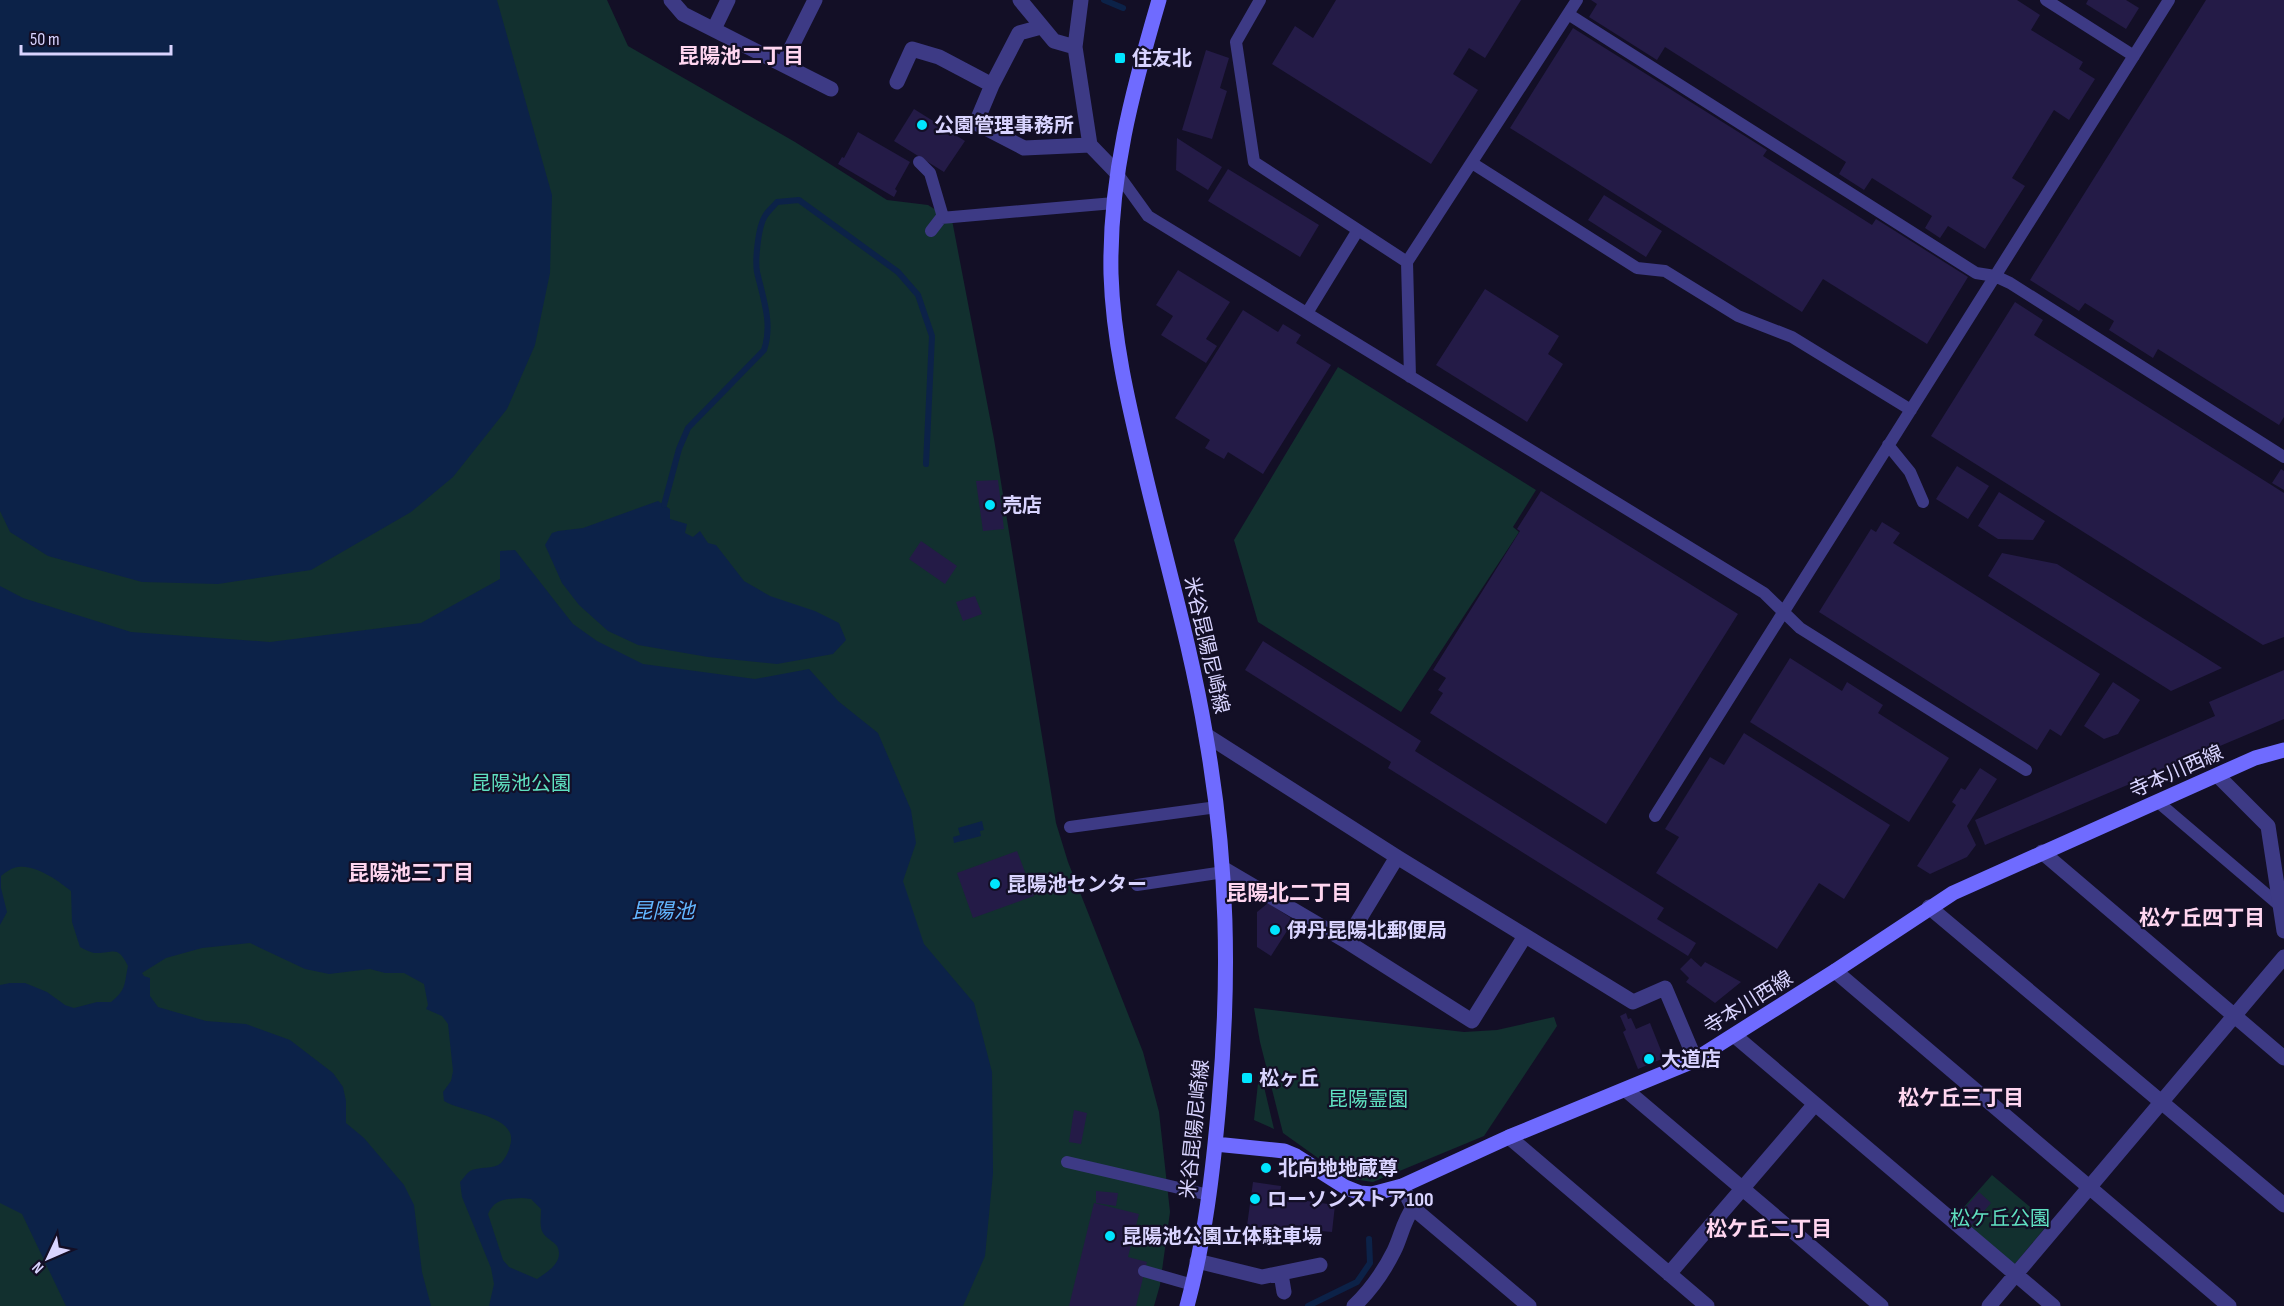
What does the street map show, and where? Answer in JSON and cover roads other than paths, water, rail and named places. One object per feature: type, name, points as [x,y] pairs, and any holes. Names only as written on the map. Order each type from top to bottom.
[{"type":"main road","name":"米谷昆陽尼崎線","points":[[1159,0],[1134,85],[1117,173],[1111,274],[1121,365],[1132,419],[1190,656],[1206,735],[1224,871],[1226,934],[1224,1010],[1215,1144],[1209,1195],[1193,1285],[1187,1306]]},
{"type":"main road","name":"寺本川西線","points":[[1215,1144],[1284,1151],[1345,1187],[1360,1193],[1372,1194],[1402,1186],[1509,1137],[1626,1090],[1695,1059],[1836,972],[1929,907],[1953,893],[2255,758],[2284,750]]},
{"type":"street","points":[[671,0],[683,14],[831,89]]},
{"type":"street","points":[[714,29],[728,0]]},
{"type":"street","points":[[783,64],[815,0]]},
{"type":"street","points":[[1020,0],[1054,41],[1075,47]]},
{"type":"street","points":[[1081,0],[1075,47],[1090,145],[1117,173]]},
{"type":"street","points":[[1041,27],[1019,33],[992,85],[976,123],[1024,148],[1090,145]]},
{"type":"street","points":[[897,82],[906,47],[939,57],[992,85]]},
{"type":"street","points":[[1206,735],[1397,857],[1633,1002],[1664,986],[1695,1059]]},
{"type":"street","points":[[2218,776],[2268,826],[2284,931]]},
{"type":"street","points":[[2042,852],[2284,1058]]},
{"type":"street","points":[[1346,941],[1397,857]]},
{"type":"street","points":[[1224,871],[1346,941],[1472,1021],[1525,936]]},
{"type":"street","points":[[1929,907],[2284,1206]]},
{"type":"street","points":[[1989,1306],[2284,957]]},
{"type":"street","points":[[1836,972],[2229,1306]]},
{"type":"street","points":[[1735,1036],[2053,1306]]},
{"type":"street","points":[[1626,1090],[1881,1306]]},
{"type":"street","points":[[1669,1274],[1815,1104]]},
{"type":"street","points":[[1509,1137],[1707,1306]]},
{"type":"street","points":[[1402,1186],[1413,1208],[1529,1306]]},
{"type":"street","points":[[1360,1304],[1394,1250],[1405,1218],[1413,1208]]},
{"type":"street","points":[[1197,1261],[1262,1278],[1320,1265]]},
{"type":"street","points":[[1281,1274],[1284,1292]]},
{"type":"lane","points":[[1260,0],[1236,42],[1254,162],[1407,262]]},
{"type":"lane","points":[[1410,377],[1407,262],[1577,0]]},
{"type":"lane","points":[[2046,0],[2134,56]]},
{"type":"lane","points":[[1654,816],[2169,0]]},
{"type":"lane","points":[[1568,14],[1977,273],[1995,276],[2010,283],[2283,454]]},
{"type":"lane","points":[[919,162],[930,173],[943,217]]},
{"type":"lane","points":[[1472,163],[1637,268],[1665,271],[1738,316],[1792,337],[1911,410]]},
{"type":"lane","points":[[1117,173],[1149,216],[1764,593],[1800,628],[2026,770]]},
{"type":"lane","points":[[931,231],[943,217],[1114,203]]},
{"type":"lane","points":[[1307,313],[1358,230]]},
{"type":"lane","points":[[1888,445],[1910,472],[1923,502]]},
{"type":"lane","points":[[2158,802],[2279,905]]},
{"type":"lane","points":[[1070,827],[1217,807]]},
{"type":"lane","points":[[1137,885],[1224,871]]},
{"type":"lane","points":[[1067,1162],[1209,1195]]},
{"type":"lane","points":[[1144,1271],[1193,1285]]},
{"type":"water","points":[[0,0],[497,0],[552,195],[550,273],[535,345],[507,409],[453,477],[411,512],[311,570],[218,584],[142,582],[48,556],[10,532],[0,511]]},
{"type":"water","points":[[658,501],[670,509],[670,519],[687,524],[685,533],[693,537],[700,531],[708,543],[716,545],[744,581],[770,596],[815,611],[839,623],[846,640],[833,654],[777,664],[708,657],[638,645],[608,631],[579,605],[562,583],[545,545],[552,533],[583,528]]},
{"type":"water","name":"昆陽池","points":[[515,550],[573,624],[597,641],[643,664],[755,679],[809,669],[838,701],[878,733],[911,810],[916,843],[903,881],[924,944],[974,1003],[992,1072],[993,1173],[985,1256],[963,1306],[489,1306],[494,1284],[491,1268],[462,1197],[460,1182],[470,1171],[501,1163],[509,1150],[511,1136],[507,1128],[499,1121],[444,1101],[443,1092],[451,1081],[453,1071],[448,1024],[442,1016],[426,1009],[428,1005],[424,984],[404,973],[385,973],[370,969],[329,974],[305,969],[250,943],[202,948],[166,958],[142,973],[150,978],[150,996],[158,1007],[206,1021],[246,1024],[290,1040],[333,1073],[343,1087],[346,1101],[346,1123],[364,1138],[404,1185],[414,1205],[422,1272],[431,1306],[66,1306],[22,1214],[0,1203],[0,985],[25,983],[47,992],[65,1005],[74,1008],[97,1002],[111,1002],[122,990],[128,966],[118,952],[94,953],[80,947],[72,922],[71,891],[53,878],[32,868],[15,868],[1,876],[1,888],[7,912],[0,925],[0,586],[23,598],[131,632],[270,642],[421,623],[500,579],[500,551]],"holes":[[[531,1199],[541,1209],[543,1233],[557,1246],[559,1252],[554,1266],[537,1279],[509,1267],[503,1260],[488,1214],[494,1205],[502,1200]]]},
{"type":"water","points":[[982,821],[984,830],[980,831],[981,836],[954,843],[953,837],[960,835],[958,828]]},
{"type":"waterway","points":[[1104,0],[1123,8]]},
{"type":"waterway","points":[[664,505],[679,449],[688,428],[764,350],[768,330],[756,267],[757,252],[763,221],[777,202],[799,200],[898,272],[918,295],[932,336],[926,464]]},
{"type":"waterway","points":[[1308,1306],[1357,1282],[1370,1263],[1369,1239]]},
{"type":"place","name":"住友北","points":[[1120,58]]},
{"type":"place","name":"公園管理事務所","points":[[922,125]]},
{"type":"place","name":"売店","points":[[990,505]]},
{"type":"place","name":"昆陽池センター","points":[[995,884]]},
{"type":"place","name":"伊丹昆陽北郵便局","points":[[1275,930]]},
{"type":"place","name":"大道店","points":[[1649,1059]]},
{"type":"place","name":"松ヶ丘","points":[[1247,1078]]},
{"type":"place","name":"北向地地蔵尊","points":[[1266,1168]]},
{"type":"place","name":"ローソンストア100","points":[[1255,1199]]},
{"type":"place","name":"昆陽池公園立体駐車場","points":[[1110,1236]]},
{"type":"district","name":"昆陽池二丁目","points":[[741,56]]},
{"type":"district","name":"昆陽池三丁目","points":[[411,873]]},
{"type":"district","name":"昆陽北二丁目","points":[[1289,893]]},
{"type":"district","name":"松ケ丘四丁目","points":[[2202,918]]},
{"type":"district","name":"松ケ丘三丁目","points":[[1961,1098]]},
{"type":"district","name":"松ケ丘二丁目","points":[[1769,1229]]},
{"type":"park label","name":"昆陽池公園","points":[[521,783]]},
{"type":"park label","name":"昆陽霊園","points":[[1368,1099]]},
{"type":"park label","name":"松ケ丘公園","points":[[2000,1218]]}]
